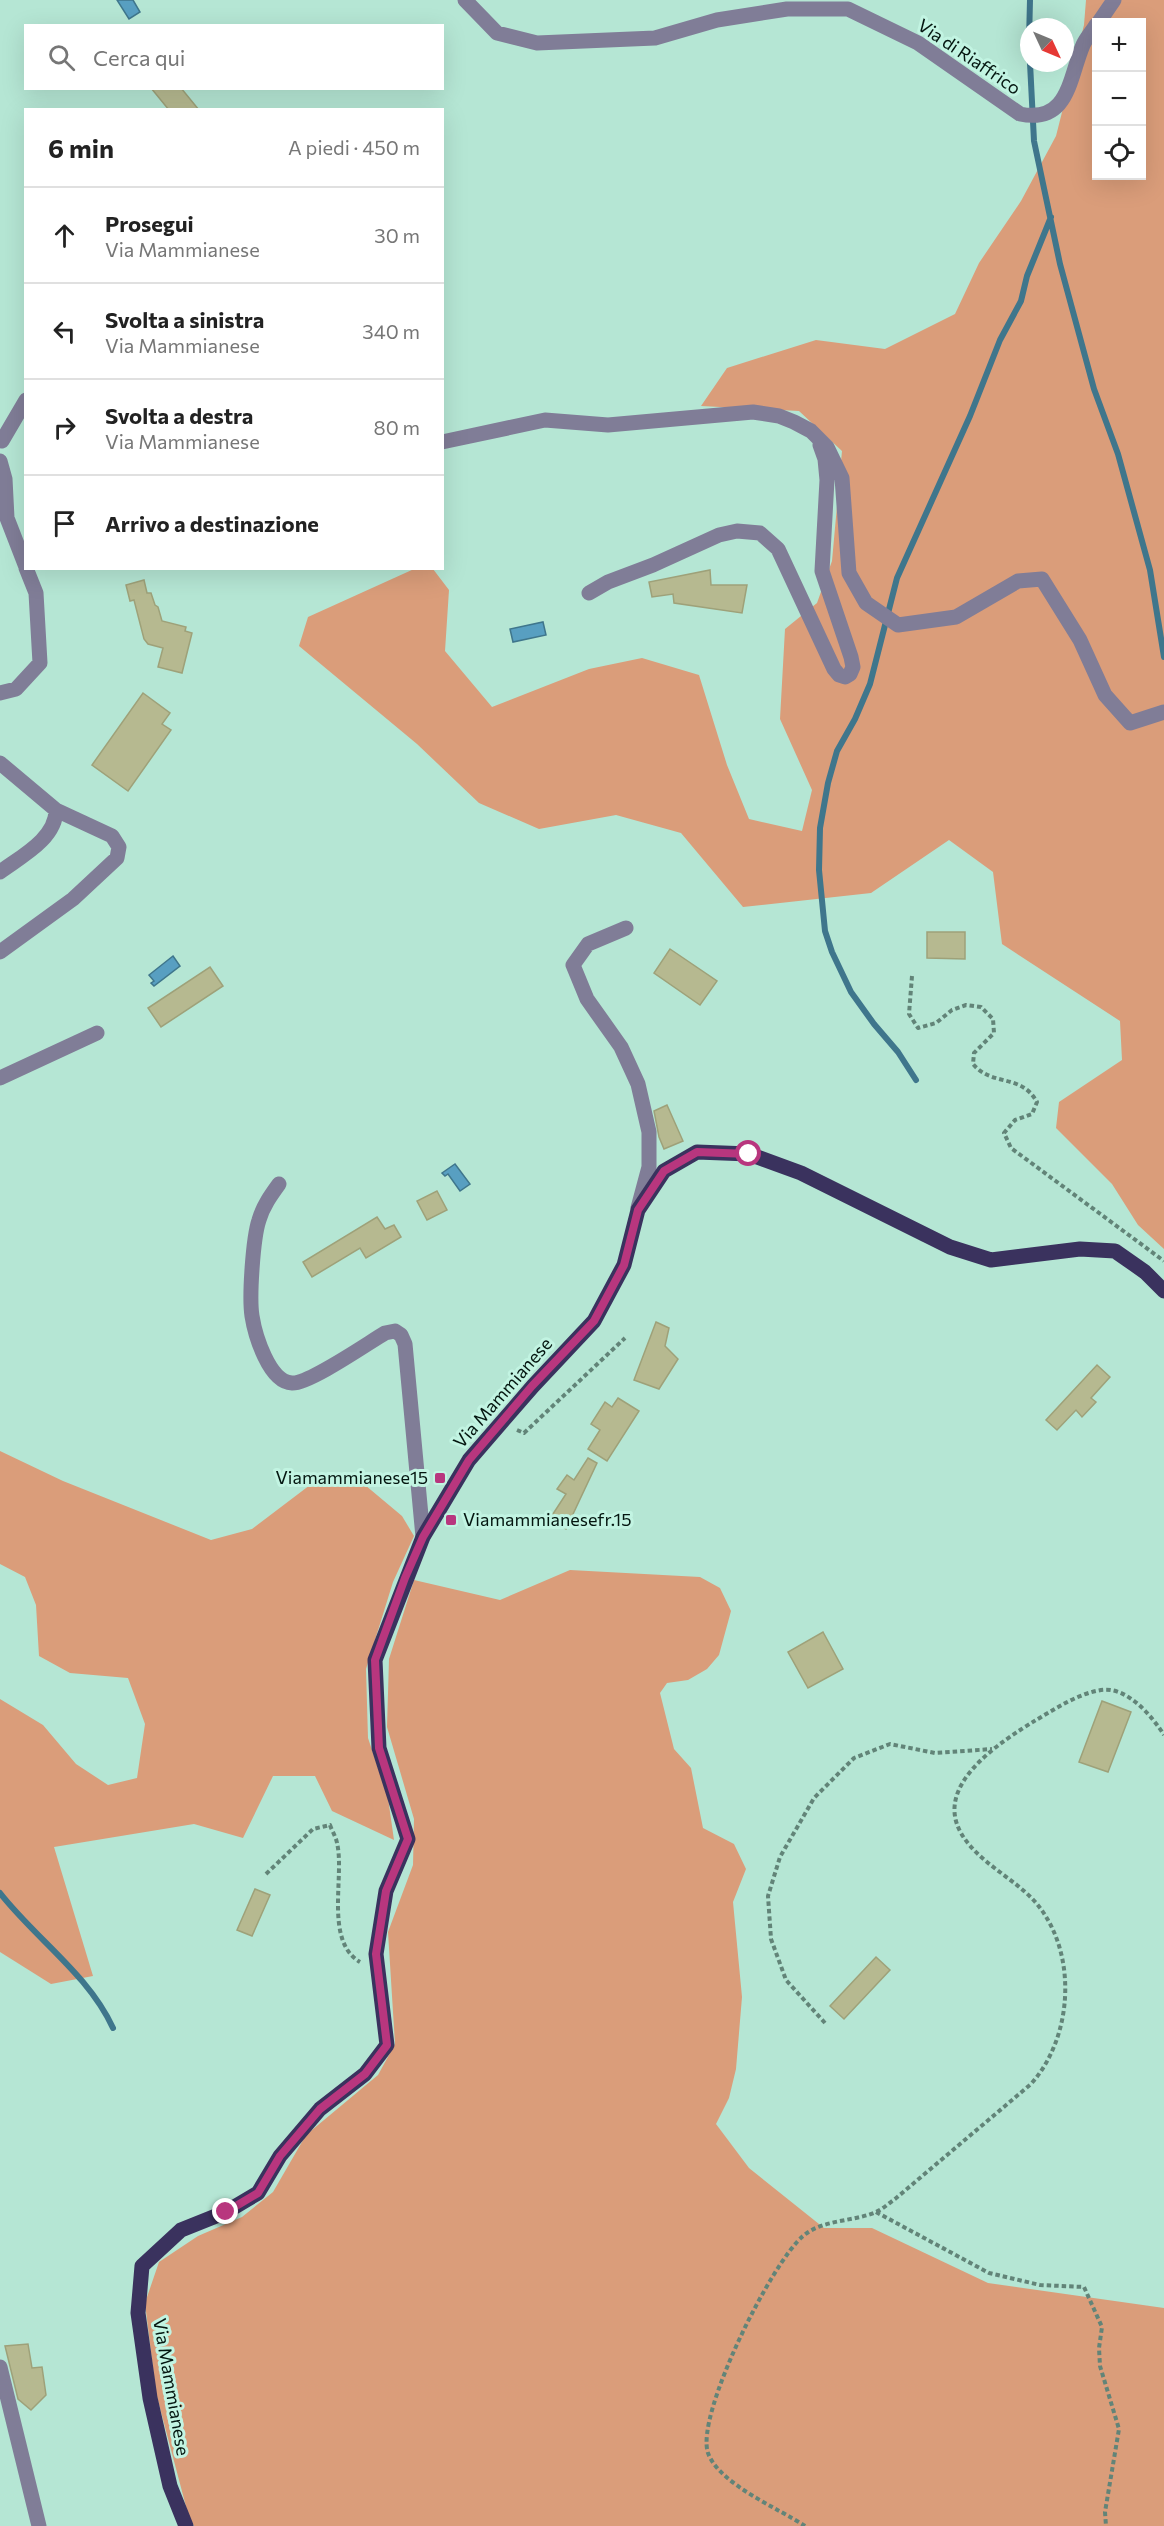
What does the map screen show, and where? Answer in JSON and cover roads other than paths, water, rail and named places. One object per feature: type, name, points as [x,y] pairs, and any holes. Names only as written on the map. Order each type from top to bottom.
[{"type":"main road","name":"Via Mammianese","points":[[186,2526],[170,2486],[150,2398],[138,2313],[142,2266],[181,2230],[226,2212],[258,2193],[280,2156],[320,2109],[365,2074],[387,2045],[376,1954],[386,1891],[408,1839],[379,1748],[375,1660],[423,1537],[469,1460],[594,1321],[624,1265],[638,1210],[664,1171],[697,1152],[749,1154],[801,1173],[950,1247],[991,1260],[1080,1249],[1114,1251],[1145,1272],[1164,1291]]},
{"type":"street","name":"Via di Riaffrico","points":[[465,0],[497,33],[537,43],[654,38],[717,20],[787,9],[848,9],[918,43],[1020,114],[1035,117],[1051,113],[1068,92],[1084,43],[1092,32]]},
{"type":"street","name":"Via di Riaffrico","points":[[1102,18],[1114,0]]},
{"type":"street","points":[[1,441],[22,412]]},
{"type":"street","points":[[444,442],[545,420],[608,425],[753,412],[779,416],[811,431],[827,447],[842,478],[849,573],[866,603],[898,625],[956,617],[1018,581],[1042,579],[1080,640],[1105,694],[1130,723],[1164,712]]},
{"type":"street","points":[[589,593],[608,582],[654,565],[719,535],[737,531],[760,533],[778,549],[834,669],[839,675],[845,677],[850,674],[853,667],[851,657],[822,571],[825,459],[811,431]]},
{"type":"street","points":[[0,461],[5,479],[7,518],[24,563]]},
{"type":"street","points":[[0,693],[16,689],[40,663],[36,593],[27,570]]},
{"type":"street","points":[[0,763],[56,810],[112,836],[119,847],[117,858],[73,898],[0,952]]},
{"type":"street","points":[[0,872],[43,837],[56,820],[56,810]]},
{"type":"street","points":[[626,928],[588,944],[573,965],[587,999],[621,1047],[638,1084],[649,1132],[649,1167],[638,1210]]},
{"type":"street","points":[[0,1078],[98,1033]]},
{"type":"street","points":[[279,1184],[267,1200],[259,1220],[254,1257],[252,1315],[270,1369],[281,1380],[293,1383],[308,1379],[385,1333],[395,1331],[401,1335],[406,1356],[423,1537]]},
{"type":"street","points":[[0,2367],[39,2526]]},
{"type":"water","points":[[117,0],[133,0],[140,12],[129,19]]},
{"type":"water","points":[[543,622],[546,635],[513,642],[510,629]]},
{"type":"water","points":[[173,956],[180,966],[154,986],[151,983],[154,981],[149,975]]},
{"type":"water","points":[[455,1164],[470,1184],[460,1191],[448,1174],[445,1176],[442,1173]]},
{"type":"waterway","points":[[1030,0],[1030,18]]},
{"type":"waterway","points":[[1030,72],[1034,141],[1060,264],[1094,389],[1118,454],[1150,570],[1164,657]]},
{"type":"waterway","points":[[916,1080],[898,1052],[851,992],[832,952],[825,931],[819,870],[820,828],[828,783],[837,751],[855,719],[870,684],[897,578],[970,416],[1000,340],[1021,301],[1027,276],[1051,217]]},
{"type":"waterway","points":[[0,1893],[76,1974],[90,1991],[113,2028]]},
{"type":"place","name":"Viamammianese15","points":[[440,1478]]},
{"type":"place","name":"Viamammianesefr.15","points":[[451,1520]]}]
